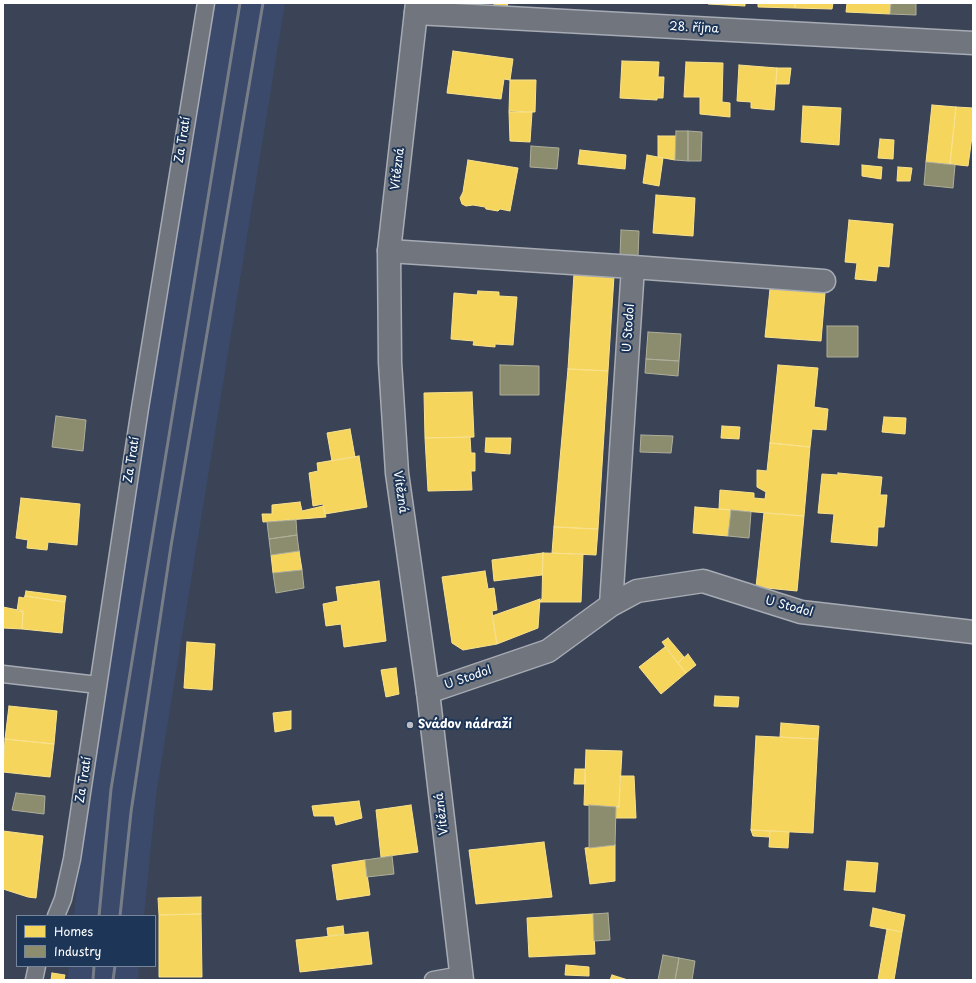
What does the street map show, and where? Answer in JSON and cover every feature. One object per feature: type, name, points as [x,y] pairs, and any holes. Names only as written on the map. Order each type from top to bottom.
[{"type":"street","name":"28. října","points":[[416,8],[973,43]]},
{"type":"street","name":"Vítězná","points":[[416,8],[388,251],[390,362],[397,473],[428,692],[462,977]]},
{"type":"street","points":[[388,251],[824,281]]},
{"type":"street","name":"U Stodol","points":[[611,605],[633,267]]},
{"type":"street","name":"U Stodol","points":[[428,692],[548,651],[611,605],[637,591],[703,581],[801,612],[973,632]]},
{"type":"lane","name":"Za Tratí","points":[[56,915],[63,898],[72,860],[140,408],[206,3]]},
{"type":"lane","points":[[3,674],[98,686]]},
{"type":"lane","points":[[34,980],[37,967]]},
{"type":"lane","points":[[434,980],[462,977]]},
{"type":"shaded area","points":[[215,3],[285,3],[156,795],[144,915],[74,915],[87,786]]},
{"type":"shaded area","points":[[69,967],[139,967],[138,980],[68,980]]},
{"type":"building: Homes","points":[[494,3],[508,3],[507,7],[494,7]]},
{"type":"building: Homes","points":[[745,3],[745,6],[708,4]]},
{"type":"building: Homes","points":[[758,3],[795,3],[795,8],[758,7]]},
{"type":"building: Homes","points":[[795,3],[833,3],[832,9],[795,8]]},
{"type":"building: Homes","points":[[847,3],[891,3],[890,14],[846,12]]},
{"type":"building: Homes","points":[[453,51],[513,59],[510,80],[504,79],[501,99],[447,93]]},
{"type":"building: Homes","points":[[622,61],[659,62],[658,77],[664,77],[663,98],[657,98],[657,100],[620,98]]},
{"type":"building: Homes","points":[[686,62],[723,63],[722,102],[730,103],[730,117],[700,114],[700,97],[684,97]]},
{"type":"building: Homes","points":[[739,65],[777,68],[774,110],[751,108],[751,102],[737,101]]},
{"type":"building: Homes","points":[[777,68],[791,68],[789,84],[776,84]]},
{"type":"building: Homes","points":[[510,80],[536,80],[535,112],[509,112]]},
{"type":"building: Homes","points":[[932,105],[956,107],[950,164],[926,162]]},
{"type":"building: Homes","points":[[803,106],[841,108],[839,145],[801,142]]},
{"type":"building: Homes","points":[[956,107],[973,108],[973,129],[968,166],[950,164]]},
{"type":"building: Homes","points":[[510,111],[532,112],[530,142],[510,141]]},
{"type":"building: Homes","points":[[658,136],[676,136],[675,160],[658,157]]},
{"type":"building: Homes","points":[[880,139],[894,140],[893,159],[878,158]]},
{"type":"building: Homes","points":[[580,150],[626,155],[625,169],[578,164]]},
{"type":"building: Homes","points":[[647,155],[663,158],[659,186],[643,183]]},
{"type":"building: Homes","points":[[468,160],[518,168],[510,211],[500,209],[498,211],[486,209],[485,207],[473,205],[466,206],[462,204],[460,198],[463,192]]},
{"type":"building: Homes","points":[[862,165],[882,167],[881,179],[862,176]]},
{"type":"building: Homes","points":[[898,167],[912,168],[910,181],[897,181]]},
{"type":"building: Homes","points":[[656,195],[695,198],[693,236],[653,233]]},
{"type":"building: Homes","points":[[849,220],[893,224],[889,267],[878,266],[876,281],[855,279],[857,263],[845,262]]},
{"type":"building: Homes","points":[[574,274],[614,276],[608,371],[568,369]]},
{"type":"building: Homes","points":[[770,289],[825,293],[821,341],[765,337]]},
{"type":"building: Homes","points":[[478,291],[499,292],[499,296],[517,297],[513,345],[495,344],[495,347],[473,345],[474,341],[451,339],[454,293],[477,295]]},
{"type":"building: Homes","points":[[778,365],[818,368],[814,407],[828,409],[826,430],[812,429],[810,447],[770,443]]},
{"type":"building: Homes","points":[[568,369],[608,371],[598,529],[554,527]]},
{"type":"building: Homes","points":[[472,392],[474,437],[425,438],[424,393]]},
{"type":"building: Homes","points":[[884,417],[906,418],[905,434],[882,432]]},
{"type":"building: Homes","points":[[722,426],[740,427],[739,439],[721,438]]},
{"type":"building: Homes","points":[[350,429],[355,457],[332,461],[327,433]]},
{"type":"building: Homes","points":[[470,437],[471,453],[475,453],[475,471],[471,471],[472,490],[428,491],[425,438]]},
{"type":"building: Homes","points":[[486,438],[511,438],[510,454],[485,452]]},
{"type":"building: Homes","points":[[770,443],[810,447],[804,516],[719,509],[720,490],[754,493],[754,498],[765,499],[766,492],[757,487],[757,470],[767,471]]},
{"type":"building: Homes","points":[[359,456],[367,507],[325,514],[323,504],[313,506],[309,473],[318,471],[317,463]]},
{"type":"building: Homes","points":[[838,473],[882,477],[880,495],[887,495],[884,527],[878,527],[877,546],[831,542],[834,514],[818,513],[822,474],[838,475]]},
{"type":"building: Homes","points":[[21,498],[80,504],[77,545],[48,542],[47,550],[27,548],[28,540],[16,538]]},
{"type":"building: Homes","points":[[300,502],[302,511],[323,506],[326,517],[263,522],[262,514],[272,514],[272,505]]},
{"type":"building: Homes","points":[[695,507],[731,510],[728,536],[693,533]]},
{"type":"building: Homes","points":[[764,513],[804,516],[797,591],[756,587]]},
{"type":"building: Homes","points":[[554,527],[598,529],[596,555],[552,553]]},
{"type":"building: Homes","points":[[299,551],[302,570],[273,573],[271,555]]},
{"type":"building: Homes","points":[[543,553],[542,575],[494,581],[492,560]]},
{"type":"building: Homes","points":[[543,553],[583,554],[581,602],[539,602],[542,599]]},
{"type":"building: Homes","points":[[485,571],[488,589],[494,588],[497,610],[492,611],[497,644],[463,650],[452,643],[442,577]]},
{"type":"building: Homes","points":[[379,581],[386,641],[344,647],[341,624],[326,626],[323,604],[338,601],[336,587]]},
{"type":"building: Homes","points":[[26,591],[66,596],[65,602],[25,596]]},
{"type":"building: Homes","points":[[25,596],[65,602],[62,633],[22,629],[23,611],[17,611],[19,597],[24,598]]},
{"type":"building: Homes","points":[[540,599],[538,628],[497,644],[492,616]]},
{"type":"building: Homes","points":[[3,607],[23,611],[22,629],[3,628]]},
{"type":"building: Homes","points":[[668,638],[684,657],[678,663],[662,642]]},
{"type":"building: Homes","points":[[187,642],[215,644],[212,690],[184,688]]},
{"type":"building: Homes","points":[[665,647],[686,673],[661,694],[639,667]]},
{"type":"building: Homes","points":[[688,654],[696,665],[686,673],[678,663]]},
{"type":"building: Homes","points":[[396,668],[399,694],[386,697],[381,670]]},
{"type":"building: Homes","points":[[715,696],[739,697],[738,707],[714,706]]},
{"type":"building: Homes","points":[[9,706],[57,711],[54,744],[5,739]]},
{"type":"building: Homes","points":[[291,711],[291,729],[275,732],[273,713]]},
{"type":"building: Homes","points":[[781,723],[819,726],[818,739],[780,737]]},
{"type":"building: Homes","points":[[756,736],[818,739],[813,833],[751,830]]},
{"type":"building: Homes","points":[[5,739],[54,744],[50,777],[3,772]]},
{"type":"building: Homes","points":[[586,750],[622,751],[619,807],[584,805]]},
{"type":"building: Homes","points":[[575,769],[585,769],[585,784],[574,784]]},
{"type":"building: Homes","points":[[620,776],[634,776],[636,818],[615,818],[616,807],[619,807]]},
{"type":"building: Homes","points":[[359,801],[362,818],[336,825],[334,816],[314,816],[312,806]]},
{"type":"building: Homes","points":[[411,805],[418,852],[381,857],[376,810]]},
{"type":"building: Homes","points":[[751,830],[770,831],[769,837],[753,836]]},
{"type":"building: Homes","points":[[3,831],[43,836],[36,898],[3,889]]},
{"type":"building: Homes","points":[[770,831],[789,832],[788,848],[769,847]]},
{"type":"building: Homes","points":[[544,842],[552,897],[476,904],[469,850]]},
{"type":"building: Homes","points":[[615,845],[615,881],[590,884],[585,848]]},
{"type":"building: Homes","points":[[365,860],[370,895],[337,900],[332,865]]},
{"type":"building: Homes","points":[[847,861],[878,863],[875,892],[844,890]]},
{"type":"building: Homes","points":[[201,897],[201,914],[159,915],[158,898]]},
{"type":"building: Homes","points":[[873,908],[905,915],[902,932],[870,926]]},
{"type":"building: Homes","points":[[201,914],[202,977],[159,977],[159,915]]},
{"type":"building: Homes","points":[[593,914],[595,954],[529,957],[527,918]]},
{"type":"building: Homes","points":[[343,926],[344,934],[328,936],[327,928]]},
{"type":"building: Homes","points":[[887,929],[902,932],[894,980],[878,980]]},
{"type":"building: Homes","points":[[368,932],[372,964],[300,972],[296,940]]},
{"type":"building: Homes","points":[[566,965],[589,967],[589,976],[565,975]]},
{"type":"building: Homes","points":[[52,973],[65,975],[64,980],[51,980]]},
{"type":"building: Homes","points":[[612,975],[628,980],[610,980]]},
{"type":"building: Industry","points":[[891,3],[916,3],[916,15],[890,14]]},
{"type":"building: Industry","points":[[676,131],[688,131],[688,161],[675,160]]},
{"type":"building: Industry","points":[[688,131],[702,132],[701,161],[688,161]]},
{"type":"building: Industry","points":[[531,146],[559,148],[557,169],[530,167]]},
{"type":"building: Industry","points":[[926,162],[955,165],[953,188],[924,185]]},
{"type":"building: Industry","points":[[621,230],[639,231],[638,256],[620,256]]},
{"type":"building: Industry","points":[[827,326],[858,326],[858,357],[827,357]]},
{"type":"building: Industry","points":[[648,332],[681,334],[679,361],[646,359]]},
{"type":"building: Industry","points":[[646,359],[679,361],[678,376],[645,373]]},
{"type":"building: Industry","points":[[500,365],[539,366],[539,395],[500,395]]},
{"type":"building: Industry","points":[[56,416],[86,420],[83,451],[52,447]]},
{"type":"building: Industry","points":[[641,435],[673,436],[671,453],[640,452]]},
{"type":"building: Industry","points":[[731,510],[751,512],[749,538],[728,536]]},
{"type":"building: Industry","points":[[296,520],[297,535],[269,539],[267,522]]},
{"type":"building: Industry","points":[[297,535],[299,551],[271,555],[269,539]]},
{"type":"building: Industry","points":[[302,570],[304,588],[276,593],[273,573]]},
{"type":"building: Industry","points":[[16,793],[45,796],[44,814],[12,810]]},
{"type":"building: Industry","points":[[589,805],[616,807],[615,845],[589,848]]},
{"type":"building: Industry","points":[[392,856],[394,874],[367,877],[365,860]]},
{"type":"building: Industry","points":[[608,913],[610,940],[594,941],[593,914]]},
{"type":"building: Industry","points":[[663,955],[679,958],[675,980],[658,980]]},
{"type":"building: Industry","points":[[679,958],[695,961],[692,980],[675,980]]},
{"type":"railway","points":[[99,915],[111,789],[240,3]]},
{"type":"railway","points":[[120,915],[131,812],[171,546],[263,3]]},
{"type":"railway","points":[[93,980],[94,967]]},
{"type":"railway","points":[[113,980],[115,967]]},
{"type":"place","name":"Svádov nádraží","points":[[410,725]]}]
